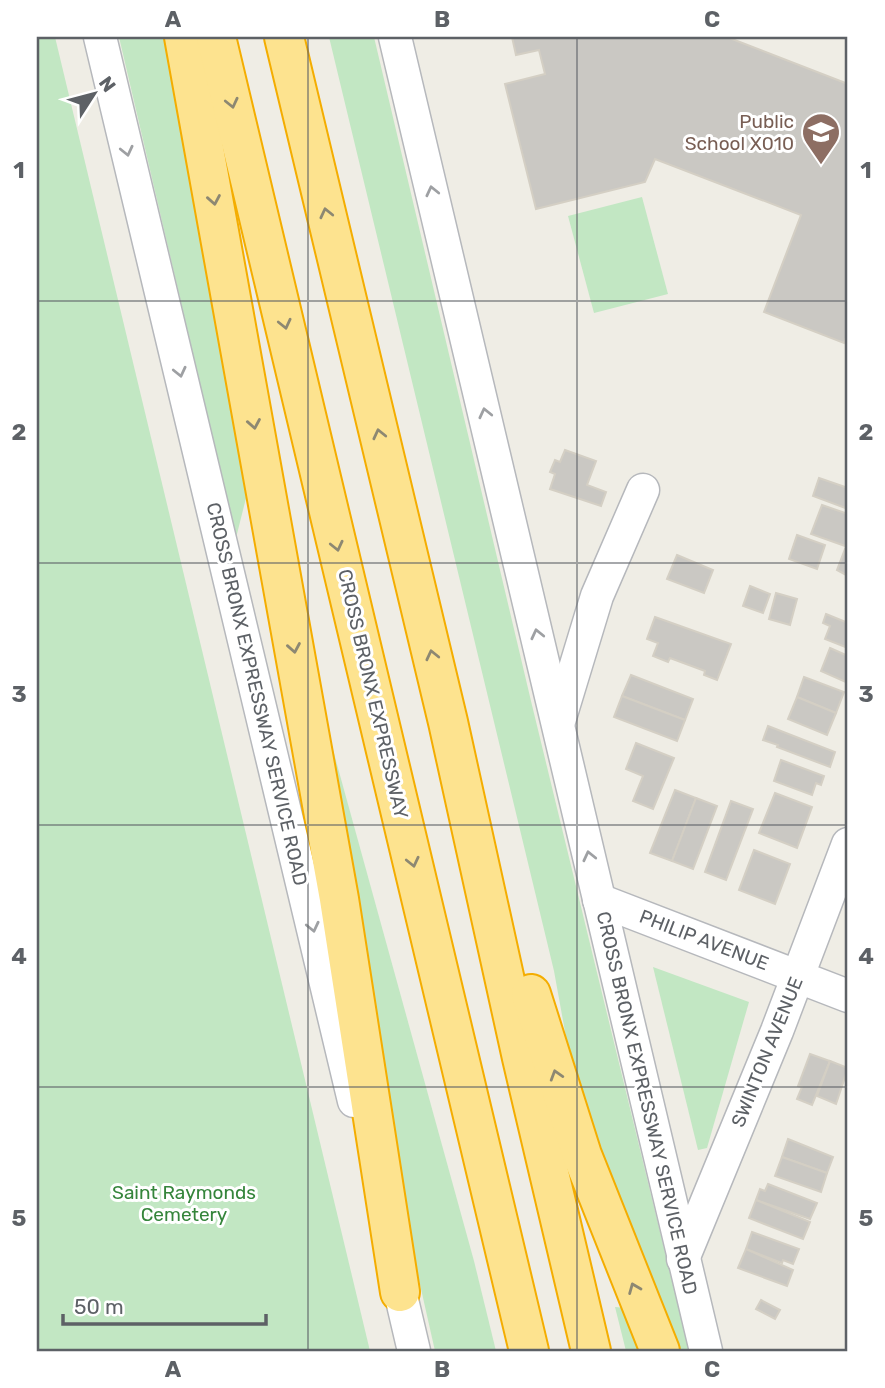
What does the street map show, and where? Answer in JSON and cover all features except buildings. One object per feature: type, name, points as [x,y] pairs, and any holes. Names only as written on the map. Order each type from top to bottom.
[{"type":"highway","points":[[184,37],[339,899],[400,1292]]},
{"type":"highway","name":"CROSS BRONX EXPRESSWAY","points":[[216,37],[529,1351]]},
{"type":"highway","points":[[284,37],[448,722],[522,1058],[591,1351]]},
{"type":"highway","points":[[448,722],[570,1123],[660,1351]]},
{"type":"street","name":"CROSS BRONX EXPRESSWAY SERVICE ROAD","points":[[100,37],[414,1351]]},
{"type":"street","name":"CROSS BRONX EXPRESSWAY SERVICE ROAD","points":[[395,37],[706,1351]]},
{"type":"street","points":[[558,723],[597,596],[643,490]]},
{"type":"street","name":"SWINTON AVENUE","points":[[683,1259],[848,844]]},
{"type":"street","name":"PHILIP AVENUE","points":[[599,900],[848,996]]},
{"type":"green space","name":"Saint Raymonds Cemetery","points":[[37,37],[55,37],[370,1351],[37,1351]]},
{"type":"green space","points":[[119,37],[166,37],[177,84],[246,498],[236,538]]},
{"type":"green space","points":[[329,37],[374,37],[531,701],[689,1351],[677,1351],[582,1125],[554,971]]},
{"type":"green space","points":[[642,197],[668,294],[594,313],[568,216]]},
{"type":"green space","points":[[322,710],[474,1261],[496,1351],[435,1351],[412,1249]]},
{"type":"green space","points":[[653,967],[749,1002],[707,1148],[698,1150]]},
{"type":"green space","points":[[615,1307],[627,1308],[642,1351],[626,1351]]},
{"type":"place","name":"Public School X010","points":[[821,166]]}]
